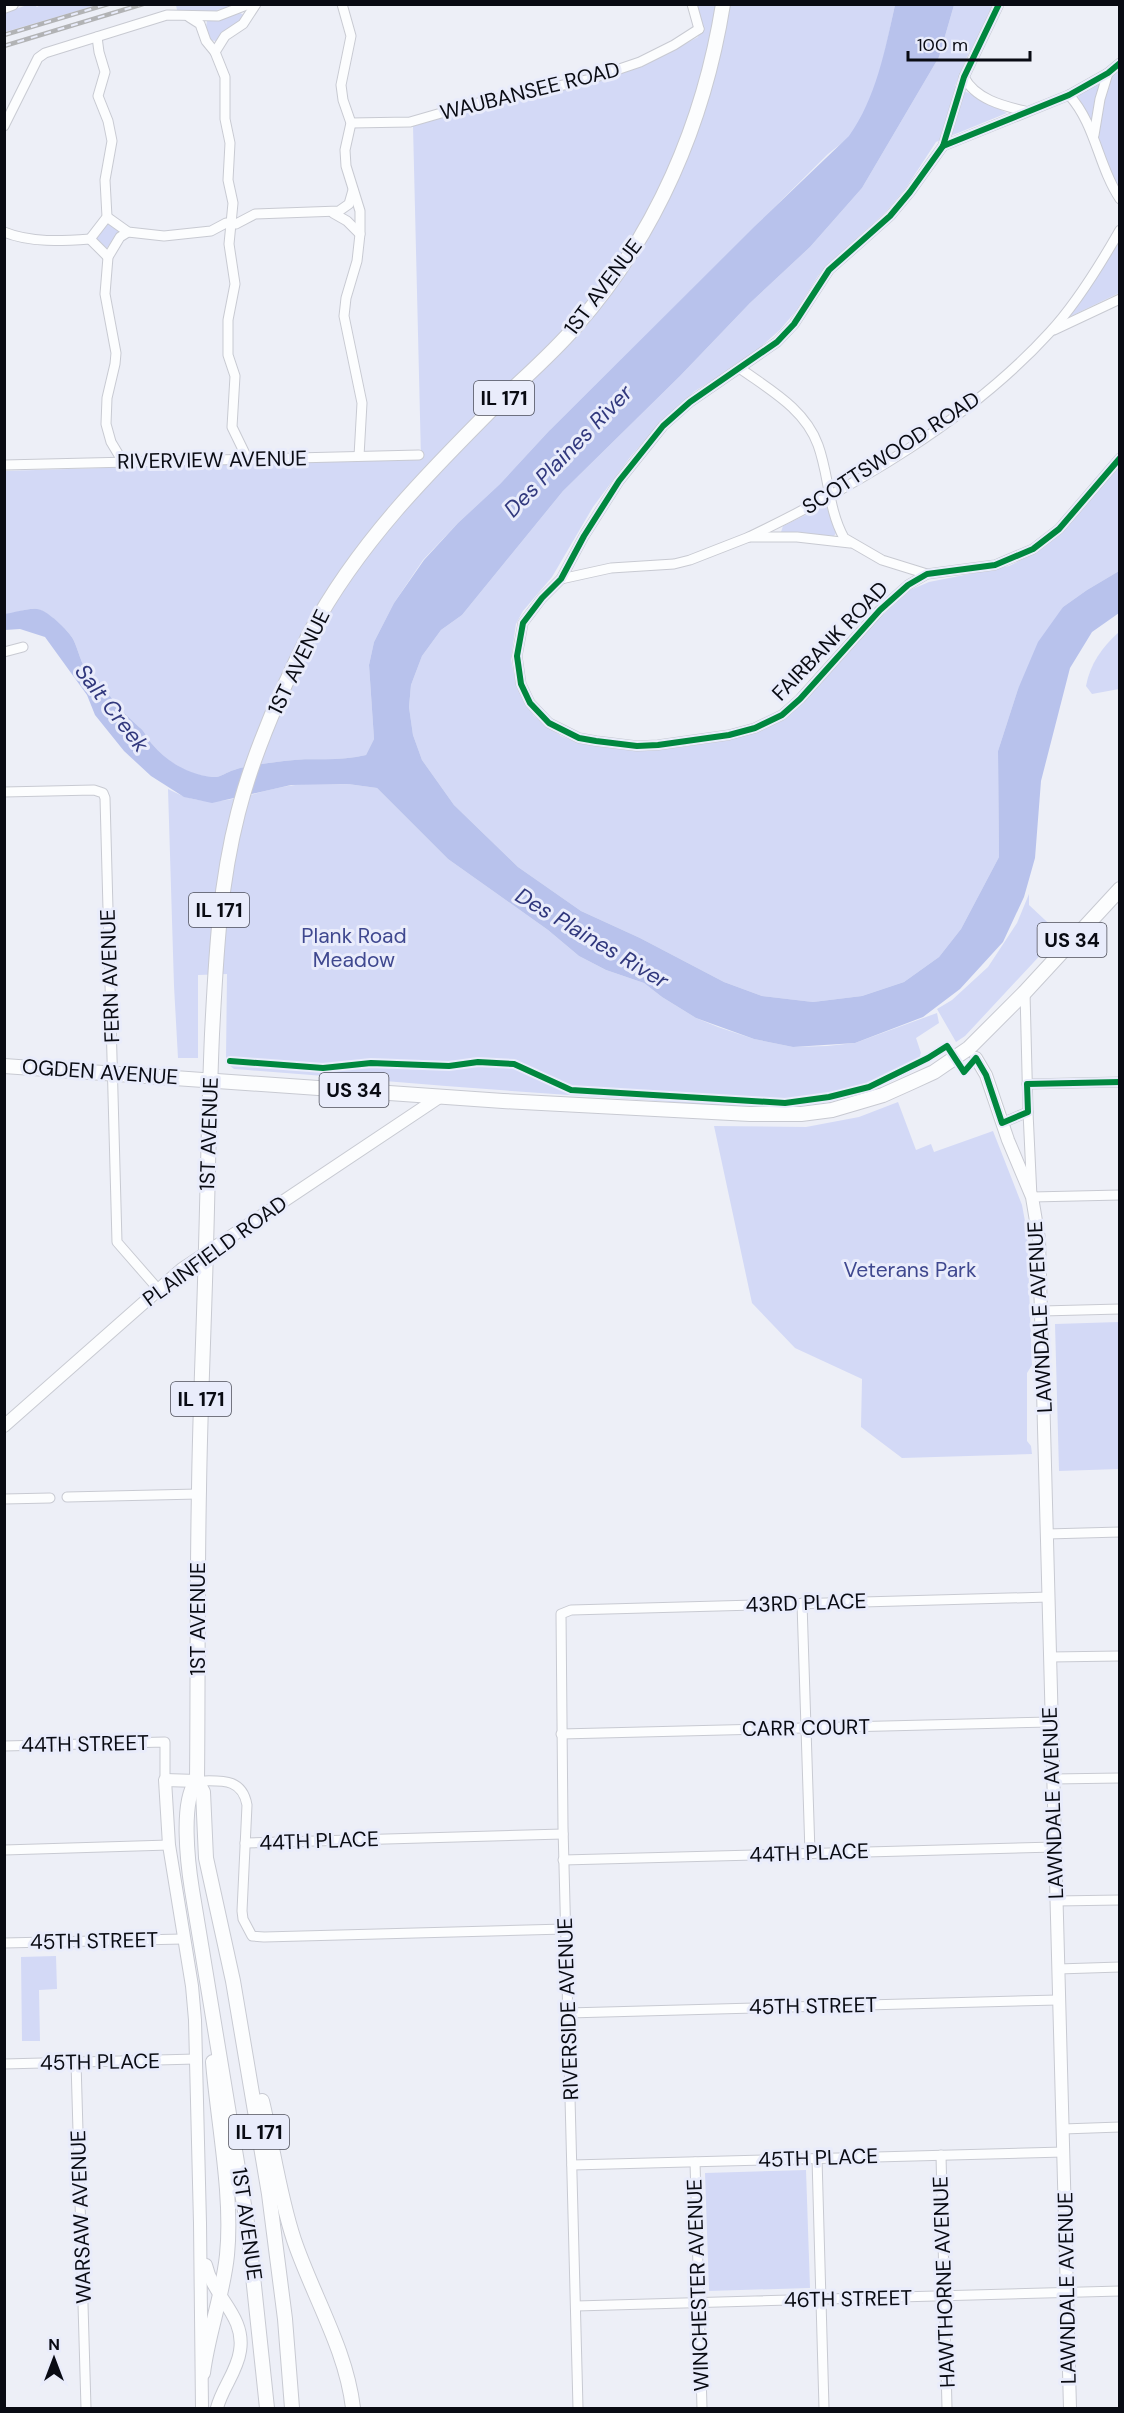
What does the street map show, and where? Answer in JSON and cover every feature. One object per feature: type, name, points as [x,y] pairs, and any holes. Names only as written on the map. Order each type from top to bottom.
[{"type":"main road","name":"1ST AVENUE","points":[[292,2409],[285,2319],[274,2231],[233,1981],[206,1858],[203,1792],[197,1781],[198,1494],[210,1079],[219,913],[239,809],[258,750],[281,693],[312,629],[364,549],[424,477],[575,328],[614,279],[644,232],[686,147],[706,88],[723,4]]},
{"type":"main road","name":"OGDEN AVENUE","points":[[4,1066],[441,1096],[750,1114],[801,1114],[832,1110],[883,1095],[973,1053],[1119,889]]},
{"type":"main road","name":"1ST AVENUE","points":[[197,1781],[190,1793],[189,1872],[248,2229],[267,2409]]},
{"type":"main road","points":[[203,2373],[206,2348],[220,2296],[227,2257],[228,2222],[204,1961]]},
{"type":"main road","points":[[233,1981],[268,2125],[285,2210],[301,2258],[340,2357],[353,2409]]},
{"type":"street","points":[[4,7],[12,4]]},
{"type":"street","points":[[164,4],[167,15]]},
{"type":"street","points":[[189,17],[218,16],[249,4]]},
{"type":"street","points":[[215,52],[225,36],[243,24],[256,4]]},
{"type":"street","points":[[342,4],[351,36],[342,70],[341,85],[343,100],[351,123],[345,150],[346,166],[360,211],[357,261],[346,298],[344,316],[345,331],[361,393],[359,456]]},
{"type":"street","points":[[692,4],[699,29],[719,31]]},
{"type":"street","points":[[943,146],[964,77],[999,4]]},
{"type":"street","points":[[4,126],[41,55],[167,15],[178,14],[189,17],[200,24],[206,41],[215,52],[225,77],[225,119],[230,143],[228,180],[233,203],[229,244],[235,284],[228,320],[228,355],[235,376],[236,391],[232,427],[248,460]]},
{"type":"street","name":"WAUBANSEE ROAD","points":[[351,123],[410,122],[470,105],[587,80],[640,62],[699,29]]},
{"type":"street","points":[[90,239],[107,217],[105,180],[112,141],[108,121],[98,96],[105,72],[97,36]]},
{"type":"street","points":[[943,146],[1070,94],[1108,73],[1119,63]]},
{"type":"street","points":[[1094,135],[1108,73]]},
{"type":"street","points":[[964,77],[971,88],[982,96],[1025,111]]},
{"type":"street","points":[[1070,94],[1083,112],[1094,135],[1109,180],[1119,199]]},
{"type":"street","name":"FAIRBANK ROAD","points":[[943,146],[890,216],[829,270],[794,324],[777,342],[741,369],[710,387],[663,426],[619,481],[601,507],[561,579],[528,615],[520,631],[517,665],[526,694],[534,708],[549,723],[564,732],[596,741],[638,746],[682,743],[755,728],[782,715],[819,680],[880,610],[908,585],[927,574],[995,566],[1033,549],[1059,529],[1119,458]]},
{"type":"street","points":[[233,203],[243,211],[255,214],[333,213],[349,204],[353,189]]},
{"type":"street","points":[[333,213],[347,221],[360,234]]},
{"type":"street","points":[[107,217],[128,232],[164,236],[211,231],[226,223],[236,224],[255,214]]},
{"type":"street","name":"SCOTTSWOOD ROAD","points":[[561,579],[604,569],[674,564],[690,560],[749,537],[830,496],[983,396],[1050,332],[1086,283],[1119,230]]},
{"type":"street","points":[[211,231],[229,244]]},
{"type":"street","points":[[4,232],[27,239],[90,239],[108,257]]},
{"type":"street","points":[[123,462],[111,442],[106,424],[107,398],[116,353],[105,301],[108,257],[120,237],[128,232]]},
{"type":"street","name":"SCOTTSWOOD ROAD","points":[[1050,332],[1119,299]]},
{"type":"street","points":[[741,369],[782,398],[804,419],[818,445],[840,531],[850,543],[882,560],[927,574]]},
{"type":"street","name":"RIVERVIEW AVENUE","points":[[4,465],[419,454]]},
{"type":"street","name":"SCOTTSWOOD ROAD","points":[[749,537],[797,537],[850,543]]},
{"type":"street","points":[[4,652],[23,647]]},
{"type":"street","name":"FERN AVENUE","points":[[4,792],[94,790],[103,793],[105,798],[117,1242],[158,1289]]},
{"type":"street","name":"LAWNDALE AVENUE","points":[[1025,992],[1032,1197],[1039,1239],[1042,1311],[1070,2409]]},
{"type":"street","name":"LAWNDALE AVENUE","points":[[973,1053],[986,1075],[1002,1123],[1032,1197]]},
{"type":"street","points":[[1027,1084],[1119,1082]]},
{"type":"street","name":"PLAINFIELD ROAD","points":[[4,1426],[158,1289],[206,1253],[441,1096]]},
{"type":"street","points":[[1002,1123],[1028,1112]]},
{"type":"street","points":[[1032,1197],[1119,1195]]},
{"type":"street","points":[[1042,1311],[1119,1309]]},
{"type":"street","points":[[67,1497],[198,1494]]},
{"type":"street","points":[[4,1499],[50,1498]]},
{"type":"street","points":[[1047,1534],[1119,1532]]},
{"type":"street","name":"43RD PLACE","points":[[563,1612],[802,1602],[1049,1597]]},
{"type":"street","points":[[802,1602],[810,1853]]},
{"type":"street","name":"RIVERSIDE AVENUE","points":[[563,1612],[560,1617],[563,1834],[579,2409]]},
{"type":"street","points":[[1050,1657],[1119,1656]]},
{"type":"street","name":"CARR COURT","points":[[561,1734],[1051,1722]]},
{"type":"street","name":"44TH STREET","points":[[4,1746],[165,1742],[165,1780]]},
{"type":"street","points":[[1053,1779],[1119,1778]]},
{"type":"street","points":[[165,1780],[169,1845],[192,1986],[200,2223],[202,2409]]},
{"type":"street","name":"44TH PLACE","points":[[165,1780],[225,1781],[241,1788],[247,1805],[245,1843],[563,1834]]},
{"type":"street","points":[[245,1843],[242,1911],[246,1928],[252,1936],[565,1929]]},
{"type":"street","points":[[4,1850],[169,1845]]},
{"type":"street","name":"44TH PLACE","points":[[564,1860],[1054,1847]]},
{"type":"street","points":[[1056,1901],[1119,1900]]},
{"type":"street","name":"45TH STREET","points":[[4,1943],[183,1939]]},
{"type":"street","points":[[1058,1969],[1119,1967]]},
{"type":"street","name":"45TH STREET","points":[[568,2013],[1058,2000]]},
{"type":"street","name":"45TH PLACE","points":[[4,2064],[196,2059]]},
{"type":"street","name":"WARSAW AVENUE","points":[[76,2062],[86,2409]]},
{"type":"street","points":[[1063,2129],[1119,2127]]},
{"type":"street","name":"45TH PLACE","points":[[572,2165],[1064,2152]]},
{"type":"street","name":"HAWTHORNE AVENUE","points":[[941,2155],[947,2409]]},
{"type":"street","points":[[817,2158],[824,2409]]},
{"type":"street","name":"WINCHESTER AVENUE","points":[[695,2162],[702,2409]]},
{"type":"street","points":[[200,2223],[206,2269],[220,2296],[237,2320],[241,2343],[237,2364],[223,2391],[217,2409]]},
{"type":"street","name":"46TH STREET","points":[[576,2306],[1119,2291]]},
{"type":"green space","points":[[42,4],[97,5],[5,32],[4,13],[27,5],[37,7]]},
{"type":"green space","points":[[176,5],[240,5],[217,10],[216,13],[196,13],[177,10]]},
{"type":"green space","points":[[696,5],[895,5],[874,91],[859,123],[850,136],[828,154],[548,432],[500,484],[423,560],[394,603],[374,642],[369,665],[374,739],[366,755],[265,763],[240,768],[215,777],[187,771],[172,762],[151,743],[143,731],[116,704],[97,678],[87,671],[73,639],[57,621],[37,609],[5,614],[4,471],[421,458],[413,126],[465,110],[612,77],[655,60],[698,37],[701,19]]},
{"type":"green space","points":[[954,5],[995,5],[967,57],[955,86],[1007,113],[936,142],[906,188],[886,212],[828,264],[780,330],[747,359],[695,391],[665,418],[631,456],[593,507],[552,577],[523,611],[516,624],[511,659],[517,688],[534,716],[561,736],[576,742],[637,750],[684,747],[731,738],[772,724],[863,633],[910,590],[929,582],[1009,566],[1031,555],[1051,541],[1119,464],[1119,571],[1063,607],[1018,689],[998,751],[999,857],[961,929],[939,957],[904,982],[862,996],[813,1002],[762,996],[724,982],[640,938],[581,911],[518,867],[454,805],[422,760],[413,735],[409,707],[411,685],[422,656],[441,630],[462,615],[563,491],[680,376],[750,303],[810,247],[862,188],[939,57]]},
{"type":"green space","points":[[240,13],[244,15],[238,22],[216,41],[210,40],[206,27],[207,21]]},
{"type":"green space","points":[[1119,69],[1119,194],[1087,112],[1078,97]]},
{"type":"green space","points":[[109,223],[119,230],[119,233],[106,249],[97,241],[97,236]]},
{"type":"green space","points":[[1119,240],[1119,293],[1071,316],[1071,312]]},
{"type":"green space","points":[[826,505],[836,533],[834,536],[781,532],[783,526]]},
{"type":"green space","points":[[1119,632],[1119,689],[1092,694],[1086,686],[1090,670],[1102,650]]},
{"type":"green space","name":"Plank Road Meadow","points":[[348,784],[377,788],[448,859],[548,930],[579,956],[606,970],[644,983],[696,1018],[754,1039],[793,1047],[855,1043],[937,1013],[939,1023],[916,1038],[925,1064],[881,1086],[850,1097],[817,1104],[780,1107],[715,1106],[234,1069],[226,1059],[227,974],[198,975],[198,1058],[178,1058],[168,789],[184,796],[214,801],[228,800],[288,786]]},
{"type":"green space","points":[[1029,894],[1029,905],[1060,934],[965,1036],[956,1042],[937,1009],[952,1000],[988,967],[1017,923]]},
{"type":"green space","name":"Veterans Park","points":[[898,1102],[916,1150],[931,1144],[934,1152],[993,1131],[1022,1205],[1027,1232],[1032,1365],[1027,1373],[1027,1441],[1031,1446],[1032,1454],[902,1458],[861,1427],[862,1379],[795,1348],[752,1303],[714,1126],[806,1127],[859,1117]]},
{"type":"green space","points":[[1119,1322],[1119,1469],[1059,1471],[1055,1324]]},
{"type":"green space","points":[[56,1956],[57,1989],[39,1990],[40,2041],[22,2041],[21,1957]]},
{"type":"green space","points":[[806,2170],[810,2288],[709,2291],[705,2173]]},
{"type":"water","points":[[895,5],[954,5],[939,57],[862,188],[810,247],[750,303],[680,376],[563,491],[462,615],[441,630],[422,656],[411,685],[409,707],[413,735],[422,760],[454,805],[518,867],[581,911],[640,938],[724,982],[762,996],[813,1002],[862,996],[904,982],[939,957],[961,929],[999,857],[998,751],[1018,689],[1038,642],[1063,607],[1119,571],[1119,613],[1092,632],[1070,668],[1041,781],[1035,858],[1024,897],[1003,942],[960,989],[923,1017],[855,1043],[793,1047],[754,1039],[696,1018],[644,983],[606,970],[579,956],[548,930],[448,859],[377,788],[348,784],[291,785],[212,803],[184,797],[151,776],[124,751],[95,715],[87,695],[45,637],[20,629],[5,630],[4,614],[37,609],[51,616],[71,635],[87,671],[97,678],[116,704],[143,731],[151,743],[165,757],[195,774],[215,777],[240,768],[265,763],[366,755],[374,739],[369,665],[374,642],[394,603],[424,560],[548,432],[849,136],[873,90]]},
{"type":"railway","points":[[4,35],[108,4]]},
{"type":"railway","points":[[4,46],[143,4]]},
{"type":"cycle path","points":[[999,4],[964,77],[943,146],[910,192],[890,216],[829,270],[794,324],[777,342],[690,402],[663,426],[619,481],[584,536],[561,579],[542,598],[523,623],[517,656],[521,684],[530,703],[549,723],[579,738],[637,746],[658,745],[729,735],[755,728],[782,715],[800,699],[880,610],[908,585],[927,574],[995,565],[1033,549],[1059,529],[1120,458]]},
{"type":"cycle path","points":[[943,146],[1069,95],[1108,73],[1120,63]]},
{"type":"cycle path","points":[[230,1061],[323,1068],[371,1063],[449,1066],[478,1062],[514,1064],[571,1090],[785,1103],[829,1097],[869,1087],[947,1046],[964,1072],[976,1058],[986,1075],[1002,1123],[1028,1112],[1027,1084],[1120,1082]]},
{"type":"water label","name":"Des Plaines River","points":[[568,451]]},
{"type":"water label","name":"Salt Creek","points":[[112,708]]},
{"type":"water label","name":"Des Plaines River","points":[[592,938]]}]
